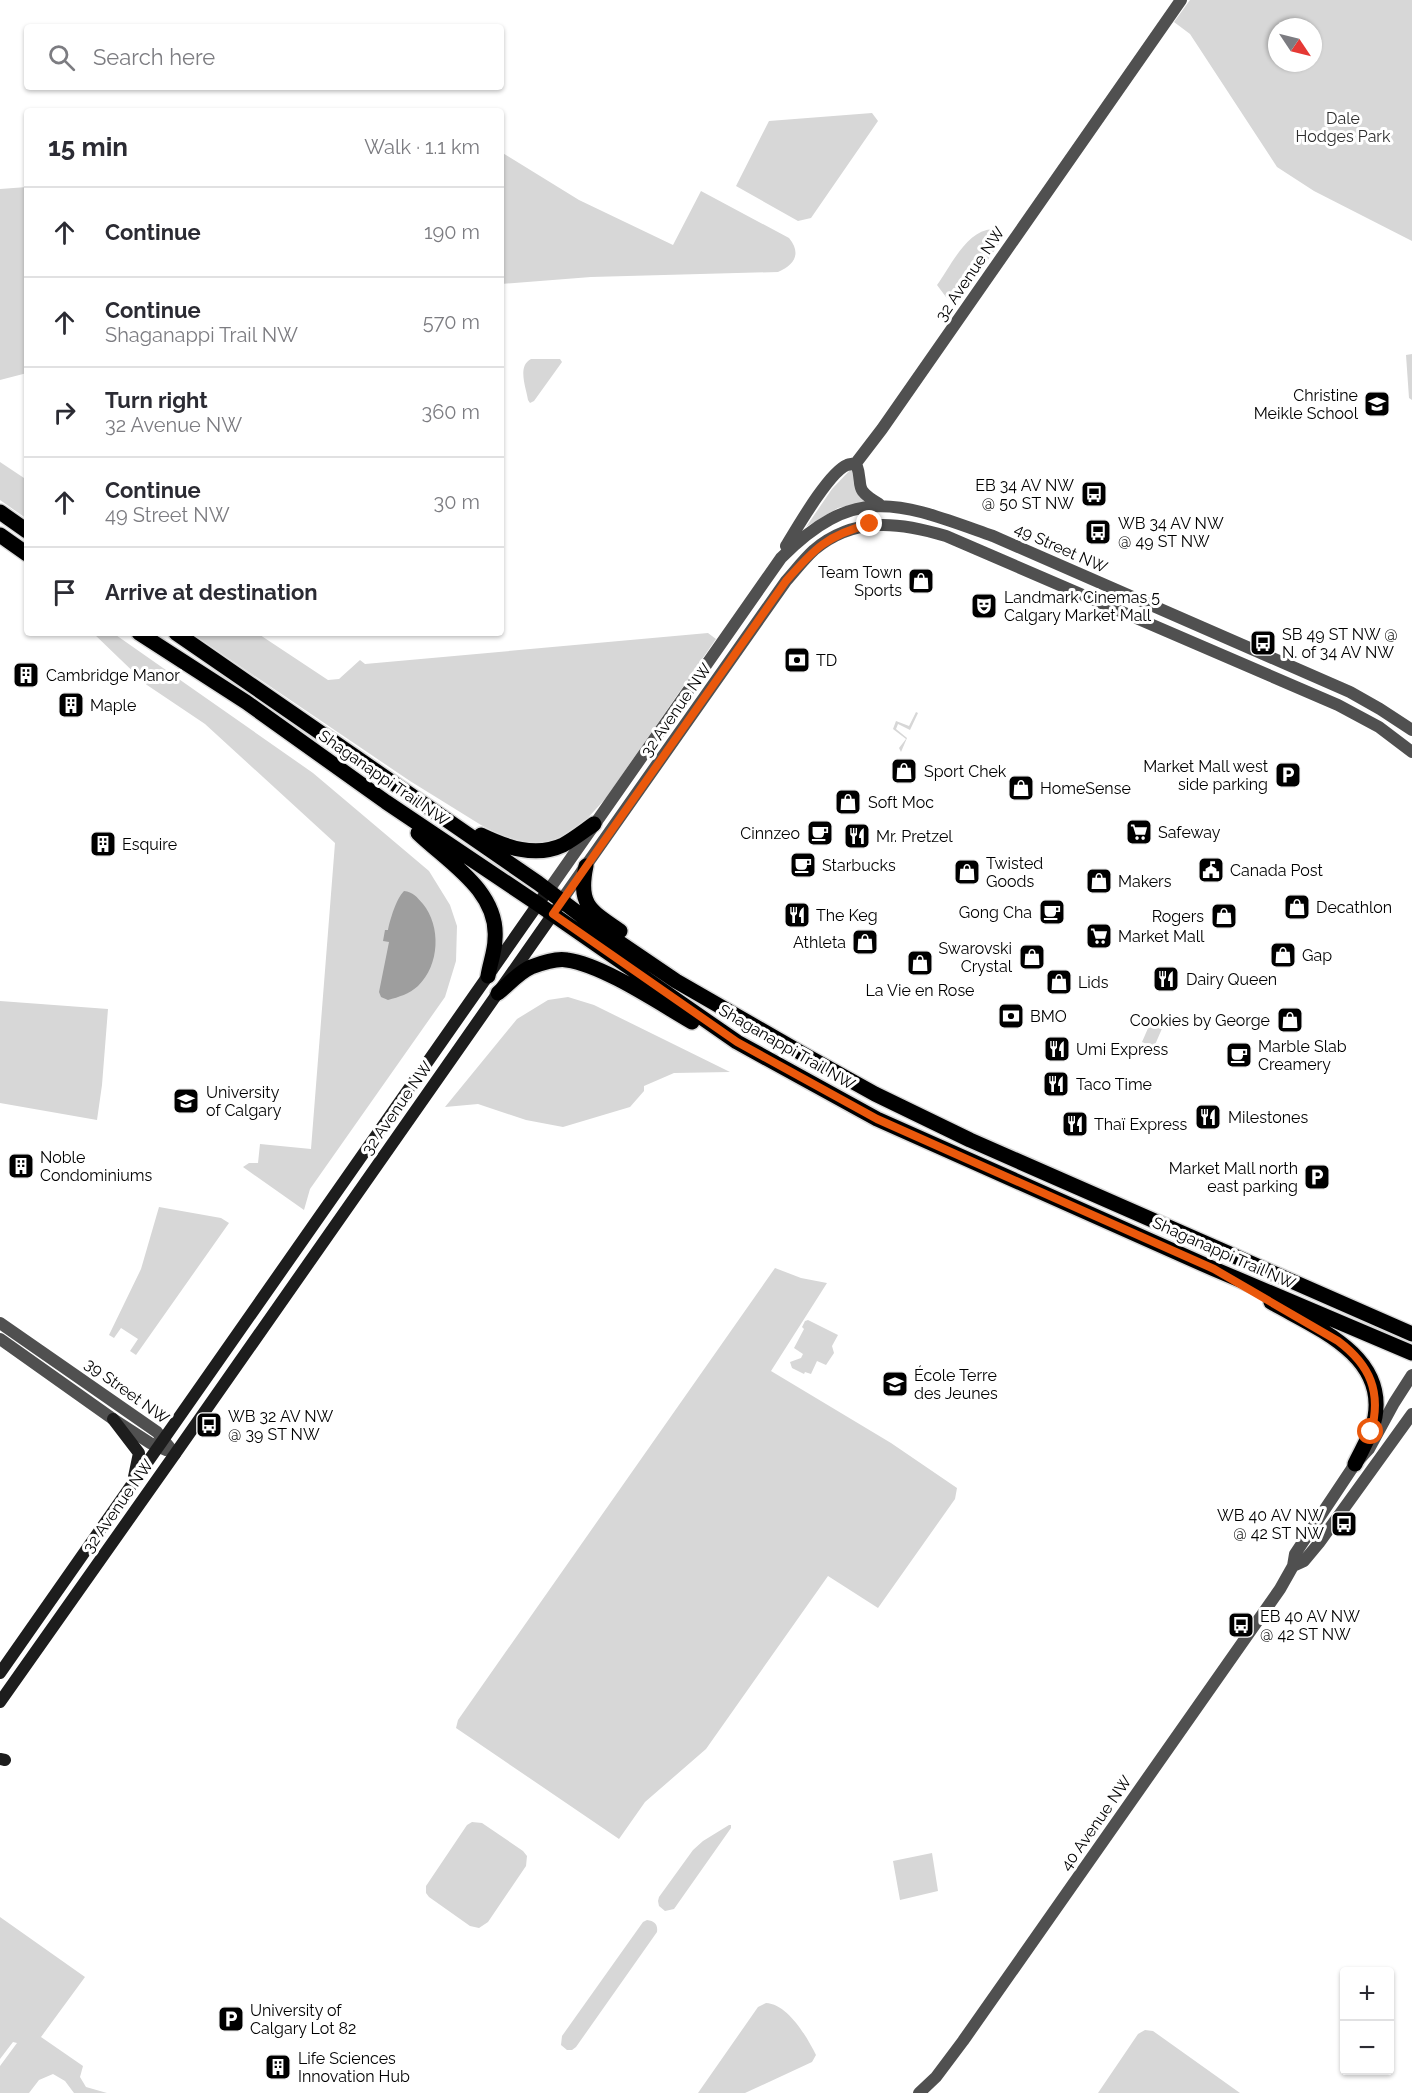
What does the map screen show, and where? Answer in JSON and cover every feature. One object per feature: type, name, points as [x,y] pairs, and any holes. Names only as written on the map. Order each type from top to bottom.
[{"type":"main road","points":[[0,512],[24,529]]},
{"type":"main road","points":[[0,535],[14,548]]},
{"type":"main road","name":"Shaganappi Trail NW","points":[[144,636],[246,702],[386,802],[538,904],[557,908],[676,981],[837,1073],[938,1125],[1412,1334]]},
{"type":"main road","name":"Shaganappi Trail NW","points":[[180,636],[548,891],[557,908],[737,1042],[877,1119],[1214,1269],[1412,1353]]},
{"type":"main road","points":[[411,795],[428,801],[478,833],[497,842],[530,851],[562,845],[594,824]]},
{"type":"main road","points":[[386,802],[463,872],[490,908],[495,929],[488,976]]},
{"type":"main road","points":[[586,866],[583,887],[587,904],[605,921],[714,993],[722,1007]]},
{"type":"main road","name":"32 Avenue NW","points":[[0,1673],[548,891]]},
{"type":"main road","name":"32 Avenue NW","points":[[0,1702],[557,908]]},
{"type":"main road","points":[[498,993],[529,968],[554,960],[567,960],[610,976],[727,1041],[737,1042]]},
{"type":"main road","points":[[1214,1269],[1338,1341],[1360,1362],[1373,1387],[1376,1407],[1371,1432],[1355,1464]]},
{"type":"main road","points":[[1392,1325],[1412,1325]]},
{"type":"main road","points":[[113,1419],[139,1454],[133,1481]]},
{"type":"street","name":"32 Avenue NW","points":[[548,891],[781,558],[808,510],[845,466],[856,463],[1181,0]]},
{"type":"street","points":[[856,463],[859,470],[859,485],[864,495],[879,504]]},
{"type":"street","name":"49 Street NW","points":[[818,525],[847,511],[879,504],[936,516],[993,536],[1350,692],[1412,730]]},
{"type":"street","name":"32 Avenue NW","points":[[557,908],[786,581],[813,551],[828,539],[870,524],[894,524],[920,528],[946,536],[1338,705],[1379,727],[1412,752]]},
{"type":"street","name":"32 Avenue NW","points":[[781,558],[798,540],[818,525]]},
{"type":"street","name":"39 Street NW","points":[[0,1323],[110,1398],[175,1454]]},
{"type":"street","name":"39 Street NW","points":[[0,1339],[113,1419],[162,1443]]},
{"type":"street","name":"40 Avenue NW","points":[[919,2093],[936,2078],[1274,1598],[1293,1566],[1295,1554],[1355,1464],[1377,1436],[1412,1375]]},
{"type":"street","name":"40 Avenue NW","points":[[1293,1566],[1304,1561],[1319,1543],[1412,1413]]},
{"type":"green space","name":"Dale Hodges Park","points":[[1190,0],[1412,0],[1412,241],[1314,191],[1277,167],[1190,34],[1174,22]]},
{"type":"green space","points":[[872,113],[878,121],[811,218],[798,221],[736,186],[769,121]]},
{"type":"green space","points":[[504,154],[579,200],[673,245],[701,191],[789,238],[795,249],[792,262],[778,272],[591,277],[504,284]]},
{"type":"green space","points":[[24,187],[24,374],[0,380],[0,189]]},
{"type":"green space","points":[[992,229],[998,236],[999,244],[962,297],[951,300],[946,297],[937,285],[954,259],[974,236]]},
{"type":"green space","points":[[1412,354],[1412,400],[1409,398],[1406,355]]},
{"type":"green space","points":[[531,359],[560,359],[562,362],[534,401],[530,403],[523,372],[527,362]]},
{"type":"green space","points":[[0,462],[24,478],[24,517],[0,500]]},
{"type":"green space","points":[[851,469],[855,471],[864,502],[838,508],[806,527],[832,489]]},
{"type":"green space","points":[[708,633],[716,639],[606,798],[584,822],[559,840],[536,845],[510,840],[481,825],[410,781],[195,636],[262,636],[328,680],[339,679],[360,660],[365,664]]},
{"type":"green space","points":[[96,636],[117,636],[313,773],[429,871],[450,905],[457,926],[456,961],[445,997],[310,1189],[304,1210],[243,1167],[249,1163],[258,1163],[260,1144],[311,1149],[335,843],[205,724],[147,685]]},
{"type":"green space","points":[[916,712],[918,713],[910,730],[898,724],[896,729],[907,738],[901,752],[899,748],[906,739],[893,729],[896,721],[909,726]]},
{"type":"green space","points":[[568,997],[594,1005],[730,1072],[674,1073],[644,1086],[644,1091],[630,1107],[563,1127],[526,1120],[478,1104],[445,1107],[517,1019],[548,1000]]},
{"type":"green space","points":[[0,1001],[108,1009],[97,1120],[0,1103]]},
{"type":"green space","points":[[1152,1019],[1164,1024],[1154,1047],[1142,1042]]},
{"type":"green space","points":[[159,1207],[221,1218],[229,1223],[136,1355],[130,1351],[138,1339],[121,1328],[114,1338],[109,1335],[141,1269]]},
{"type":"green space","points":[[775,1268],[801,1278],[827,1283],[771,1371],[891,1443],[957,1488],[955,1499],[878,1608],[828,1576],[706,1749],[645,1802],[619,1839],[456,1728],[458,1720]]},
{"type":"green space","points":[[808,1320],[838,1335],[832,1346],[834,1353],[826,1365],[817,1361],[811,1374],[805,1372],[804,1374],[792,1368],[790,1362],[801,1358],[803,1354],[794,1348],[804,1329],[802,1327],[805,1321]]},
{"type":"green space","points":[[472,1822],[482,1823],[527,1856],[526,1866],[488,1922],[479,1928],[470,1926],[426,1893],[426,1886],[467,1825]]},
{"type":"green space","points":[[729,1825],[731,1828],[674,1909],[665,1911],[659,1906],[659,1897],[693,1850]]},
{"type":"green space","points":[[932,1853],[938,1891],[900,1900],[893,1861]]},
{"type":"green space","points":[[0,1917],[85,1977],[41,2037],[83,2066],[80,2077],[86,2087],[107,2093],[74,2093],[65,2081],[53,2074],[39,2080],[29,2093],[0,2093],[0,2066],[17,2043],[13,2042],[0,2059]]},
{"type":"green space","points":[[647,1920],[655,1924],[657,1932],[576,2047],[567,2050],[561,2045],[562,2036],[643,1922]]},
{"type":"green space","points":[[766,2003],[782,2009],[796,2023],[816,2055],[812,2062],[745,2093],[698,2093],[758,2007]]},
{"type":"green space","points":[[1145,2030],[1153,2031],[1240,2093],[1098,2093],[1138,2034]]},
{"type":"shaded area","points":[[404,891],[417,897],[429,913],[436,945],[431,967],[418,986],[388,1000],[381,997],[379,992],[389,942],[383,941],[385,930],[388,930],[396,904]]},
{"type":"place","name":"Christine Meikle School","points":[[1377,404]]},
{"type":"place","name":"EB 34 AV NW @ 50 ST NW","points":[[1094,494]]},
{"type":"place","name":"WB 34 AV NW @ 49 ST NW","points":[[1098,532]]},
{"type":"place","name":"Team Town Sports","points":[[921,581]]},
{"type":"place","name":"Landmark Cinemas 5 Calgary Market Mall","points":[[984,606]]},
{"type":"place","name":"SB 49 ST NW @ N. of 34 AV NW","points":[[1263,643]]},
{"type":"place","name":"TD","points":[[797,660]]},
{"type":"place","name":"Cambridge Manor","points":[[26,675]]},
{"type":"place","name":"Maple","points":[[71,705]]},
{"type":"place","name":"Sport Chek","points":[[904,771]]},
{"type":"place","name":"Market Mall west side parking","points":[[1288,775]]},
{"type":"place","name":"HomeSense","points":[[1021,788]]},
{"type":"place","name":"Soft Moc","points":[[848,802]]},
{"type":"place","name":"Safeway","points":[[1139,832]]},
{"type":"place","name":"Cinnzeo","points":[[820,833]]},
{"type":"place","name":"Mr. Pretzel","points":[[857,836]]},
{"type":"place","name":"Esquire","points":[[103,844]]},
{"type":"place","name":"Starbucks","points":[[803,865]]},
{"type":"place","name":"Canada Post","points":[[1211,870]]},
{"type":"place","name":"Twisted Goods","points":[[967,872]]},
{"type":"place","name":"Makers","points":[[1099,881]]},
{"type":"place","name":"Decathlon","points":[[1297,907]]},
{"type":"place","name":"Gong Cha","points":[[1052,912]]},
{"type":"place","name":"The Keg","points":[[797,915]]},
{"type":"place","name":"Rogers","points":[[1224,916]]},
{"type":"place","name":"Market Mall","points":[[1099,936]]},
{"type":"place","name":"Athleta","points":[[865,942]]},
{"type":"place","name":"Gap","points":[[1283,955]]},
{"type":"place","name":"Swarovski Crystal","points":[[1032,957]]},
{"type":"place","name":"La Vie en Rose","points":[[920,963]]},
{"type":"place","name":"Dairy Queen","points":[[1166,979]]},
{"type":"place","name":"Lids","points":[[1059,982]]},
{"type":"place","name":"BMO","points":[[1011,1016]]},
{"type":"place","name":"Cookies by George","points":[[1290,1020]]},
{"type":"place","name":"Umi Express","points":[[1057,1049]]},
{"type":"place","name":"Marble Slab Creamery","points":[[1239,1055]]},
{"type":"place","name":"Taco Time","points":[[1056,1084]]},
{"type":"place","name":"University of Calgary","points":[[186,1101]]},
{"type":"place","name":"Milestones","points":[[1208,1117]]},
{"type":"place","name":"Thaï Express","points":[[1075,1124]]},
{"type":"place","name":"Noble Condominiums","points":[[21,1166]]},
{"type":"place","name":"Market Mall north east parking","points":[[1317,1177]]},
{"type":"place","name":"École Terre des Jeunes","points":[[895,1384]]},
{"type":"place","name":"WB 32 AV NW @ 39 ST NW","points":[[209,1425]]},
{"type":"place","name":"WB 40 AV NW @ 42 ST NW","points":[[1344,1524]]},
{"type":"place","name":"EB 40 AV NW @ 42 ST NW","points":[[1241,1625]]},
{"type":"place","name":"University of Calgary Lot 82","points":[[231,2019]]},
{"type":"place","name":"Life Sciences Innovation Hub","points":[[278,2067]]},
{"type":"route","points":[[870,524],[828,539],[813,551],[786,581],[553,914],[737,1042],[877,1119],[1214,1269],[1338,1341],[1355,1355],[1370,1378],[1376,1407],[1371,1432]]}]
